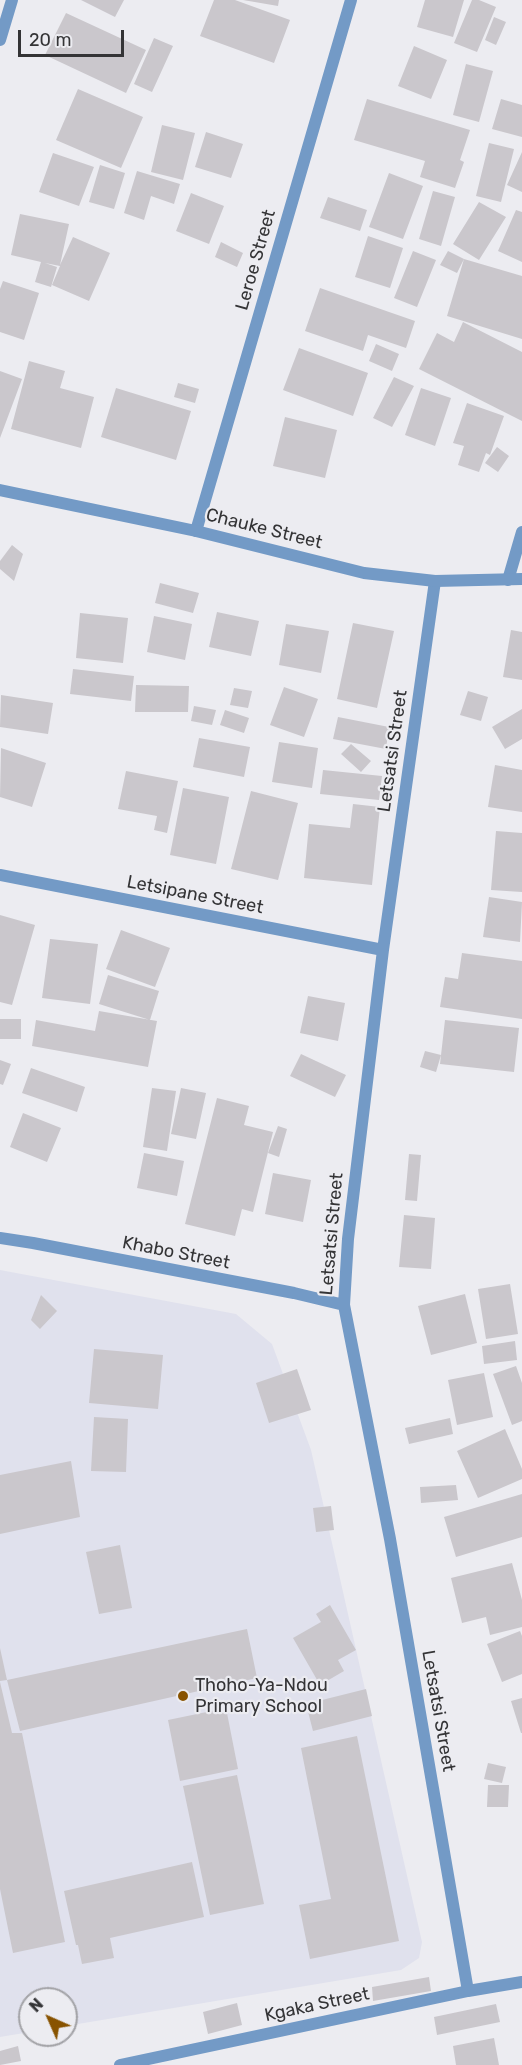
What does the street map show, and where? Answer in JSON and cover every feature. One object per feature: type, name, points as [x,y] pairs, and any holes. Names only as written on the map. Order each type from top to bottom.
[{"type":"street","points":[[0,40],[12,0]]},
{"type":"street","name":"Leroe Street","points":[[196,531],[351,0]]},
{"type":"street","name":"Chauke Street","points":[[0,490],[196,531],[364,573],[435,581],[522,579]]},
{"type":"street","points":[[508,580],[522,532]]},
{"type":"street","name":"Letsatsi Street","points":[[435,581],[383,950],[348,1239],[344,1305],[390,1539],[468,1991]]},
{"type":"street","name":"Letsipane Street","points":[[0,875],[383,950]]},
{"type":"street","name":"Khabo Street","points":[[0,1238],[294,1293],[344,1305]]},
{"type":"street","name":"Kgaka Street","points":[[120,2065],[468,1991],[522,1982]]},
{"type":"shaded area","name":"Thoho-Ya-Ndou Primary School","points":[[0,1270],[236,1314],[272,1344],[311,1450],[422,1942],[419,1958],[401,1970],[78,2024],[78,1987],[18,1987],[18,2034],[0,2037]]},
{"type":"building","points":[[81,0],[124,0],[115,17]]},
{"type":"building","points":[[214,0],[235,0],[290,20],[274,63],[200,36]]},
{"type":"building","points":[[243,0],[279,0],[278,6]]},
{"type":"building","points":[[425,0],[464,0],[453,37],[417,27]]},
{"type":"building","points":[[472,0],[479,0],[496,7],[477,52],[454,43]]},
{"type":"building","points":[[66,13],[146,50],[126,93],[45,55]]},
{"type":"building","points":[[494,17],[506,22],[496,45],[485,40]]},
{"type":"building","points":[[154,38],[173,46],[152,92],[134,84]]},
{"type":"building","points":[[414,46],[447,60],[431,99],[398,86]]},
{"type":"building","points":[[466,64],[493,71],[479,122],[453,115]]},
{"type":"building","points":[[78,89],[143,117],[121,168],[56,140]]},
{"type":"building","points":[[367,99],[470,130],[460,160],[464,162],[455,188],[420,177],[425,161],[354,140]]},
{"type":"building","points":[[501,99],[522,105],[522,137],[492,129]]},
{"type":"building","points":[[162,125],[195,133],[183,180],[151,172]]},
{"type":"building","points":[[206,132],[243,144],[231,178],[195,167]]},
{"type":"building","points":[[489,143],[514,149],[501,202],[476,196]]},
{"type":"building","points":[[522,152],[522,192],[507,185]]},
{"type":"building","points":[[53,153],[94,167],[79,206],[39,192]]},
{"type":"building","points":[[100,165],[125,173],[114,209],[89,202]]},
{"type":"building","points":[[137,171],[180,184],[174,204],[151,196],[144,220],[124,213]]},
{"type":"building","points":[[389,173],[423,186],[403,239],[369,227]]},
{"type":"building","points":[[433,191],[455,197],[441,246],[419,239]]},
{"type":"building","points":[[191,193],[224,206],[209,244],[176,231]]},
{"type":"building","points":[[328,197],[367,210],[360,231],[320,218]]},
{"type":"building","points":[[479,202],[506,217],[479,260],[453,244]]},
{"type":"building","points":[[516,210],[522,212],[522,262],[498,251]]},
{"type":"building","points":[[20,214],[69,224],[60,265],[73,237],[110,253],[89,301],[52,285],[60,266],[45,263],[57,267],[51,287],[35,282],[41,262],[11,255]]},
{"type":"building","points":[[368,236],[403,248],[390,288],[355,277]]},
{"type":"building","points":[[221,242],[243,253],[237,267],[215,257]]},
{"type":"building","points":[[413,251],[436,260],[417,307],[394,298]]},
{"type":"building","points":[[448,251],[464,259],[457,273],[440,265]]},
{"type":"building","points":[[464,259],[522,276],[522,339],[447,316]]},
{"type":"building","points":[[3,281],[39,293],[24,340],[0,332],[0,289]]},
{"type":"building","points":[[320,288],[415,321],[406,348],[368,335],[363,351],[305,331]]},
{"type":"building","points":[[463,322],[522,352],[522,421],[419,369],[437,333],[454,342]]},
{"type":"building","points":[[376,344],[399,354],[392,371],[369,361]]},
{"type":"building","points":[[299,348],[368,373],[353,416],[283,390]]},
{"type":"building","points":[[29,361],[65,371],[60,388],[94,397],[81,448],[11,429]]},
{"type":"building","points":[[0,371],[22,379],[0,438]]},
{"type":"building","points":[[394,377],[414,386],[392,427],[373,418]]},
{"type":"building","points":[[178,383],[199,389],[195,403],[174,397]]},
{"type":"building","points":[[116,388],[191,411],[176,460],[101,437]]},
{"type":"building","points":[[421,388],[451,398],[435,446],[405,435]]},
{"type":"building","points":[[467,403],[504,416],[490,455],[486,453],[479,472],[458,465],[464,446],[453,443]]},
{"type":"building","points":[[285,417],[337,430],[325,478],[273,466]]},
{"type":"building","points":[[497,447],[509,456],[498,472],[485,463]]},
{"type":"building","points":[[12,545],[23,554],[14,581],[0,569],[0,561]]},
{"type":"building","points":[[160,583],[199,593],[193,613],[155,603]]},
{"type":"building","points":[[217,612],[259,621],[251,656],[209,647]]},
{"type":"building","points":[[80,613],[128,618],[123,663],[76,658]]},
{"type":"building","points":[[154,616],[192,624],[185,660],[147,652]]},
{"type":"building","points":[[353,623],[394,631],[377,708],[337,699]]},
{"type":"building","points":[[286,624],[329,631],[321,673],[279,665]]},
{"type":"building","points":[[511,630],[522,632],[522,680],[503,677]]},
{"type":"building","points":[[73,669],[134,676],[131,701],[70,694]]},
{"type":"building","points":[[136,685],[189,686],[188,712],[135,712]]},
{"type":"building","points":[[284,687],[318,699],[304,737],[270,725]]},
{"type":"building","points":[[234,688],[252,691],[248,708],[230,705]]},
{"type":"building","points":[[468,691],[488,697],[481,721],[460,715]]},
{"type":"building","points":[[1,695],[53,703],[48,734],[0,727]]},
{"type":"building","points":[[194,706],[216,710],[212,725],[191,721]]},
{"type":"building","points":[[522,709],[522,739],[505,749],[492,727]]},
{"type":"building","points":[[225,710],[249,718],[244,733],[220,725]]},
{"type":"building","points":[[338,717],[389,727],[386,749],[333,739]]},
{"type":"building","points":[[199,738],[250,747],[244,777],[193,767]]},
{"type":"building","points":[[279,742],[318,748],[312,788],[272,782]]},
{"type":"building","points":[[351,744],[371,761],[361,772],[341,754]]},
{"type":"building","points":[[1,748],[46,763],[32,807],[0,797]]},
{"type":"building","points":[[495,765],[522,770],[522,812],[488,807]]},
{"type":"building","points":[[323,770],[382,776],[379,800],[320,794]]},
{"type":"building","points":[[126,771],[178,781],[167,833],[154,830],[157,816],[118,809]]},
{"type":"building","points":[[183,788],[229,797],[216,864],[170,855]]},
{"type":"building","points":[[251,791],[298,803],[278,880],[231,869]]},
{"type":"building","points":[[353,804],[380,807],[372,885],[304,878],[309,824],[350,828]]},
{"type":"building","points":[[496,831],[522,833],[522,892],[491,890]]},
{"type":"building","points":[[489,897],[522,902],[520,942],[483,937]]},
{"type":"building","points":[[0,915],[35,925],[12,1005],[0,1002]]},
{"type":"building","points":[[121,930],[170,948],[155,987],[106,969]]},
{"type":"building","points":[[50,939],[98,944],[90,1004],[42,998]]},
{"type":"building","points":[[462,953],[522,961],[522,1019],[440,1007],[445,977],[458,979]]},
{"type":"building","points":[[108,975],[159,991],[150,1020],[99,1004]]},
{"type":"building","points":[[308,996],[345,1003],[338,1041],[300,1033]]},
{"type":"building","points":[[99,1011],[157,1021],[148,1067],[32,1046],[36,1020],[95,1031]]},
{"type":"building","points":[[0,1019],[21,1019],[21,1039],[0,1039]]},
{"type":"building","points":[[445,1020],[519,1028],[514,1072],[440,1064]]},
{"type":"building","points":[[425,1051],[441,1055],[436,1072],[420,1067]]},
{"type":"building","points":[[301,1054],[346,1075],[335,1097],[290,1076]]},
{"type":"building","points":[[0,1060],[11,1064],[3,1085],[0,1084]]},
{"type":"building","points":[[31,1068],[85,1087],[77,1112],[22,1093]]},
{"type":"building","points":[[152,1088],[176,1091],[167,1151],[143,1147]]},
{"type":"building","points":[[181,1088],[206,1093],[196,1139],[171,1134]]},
{"type":"building","points":[[217,1098],[249,1106],[244,1125],[273,1132],[253,1212],[242,1209],[235,1236],[185,1224]]},
{"type":"building","points":[[23,1113],[61,1128],[47,1162],[10,1147]]},
{"type":"building","points":[[278,1126],[287,1129],[279,1157],[268,1153]]},
{"type":"building","points":[[144,1153],[184,1161],[177,1196],[137,1188]]},
{"type":"building","points":[[409,1154],[421,1155],[417,1201],[405,1200]]},
{"type":"building","points":[[273,1173],[311,1180],[303,1222],[265,1214]]},
{"type":"building","points":[[404,1215],[435,1218],[431,1269],[399,1267]]},
{"type":"building","points":[[510,1284],[518,1334],[486,1339],[478,1289]]},
{"type":"building","points":[[465,1294],[477,1343],[431,1355],[418,1306]]},
{"type":"building","points":[[41,1295],[57,1311],[40,1329],[31,1320]]},
{"type":"building","points":[[515,1341],[517,1360],[484,1364],[482,1346]]},
{"type":"building","points":[[94,1349],[163,1355],[158,1409],[89,1403]]},
{"type":"building","points":[[516,1366],[522,1383],[522,1421],[512,1425],[493,1374]]},
{"type":"building","points":[[297,1369],[311,1410],[269,1423],[256,1383]]},
{"type":"building","points":[[484,1373],[493,1417],[457,1425],[448,1380]]},
{"type":"building","points":[[94,1417],[128,1419],[126,1472],[91,1471]]},
{"type":"building","points":[[450,1418],[453,1434],[409,1444],[405,1428]]},
{"type":"building","points":[[505,1429],[522,1469],[522,1479],[478,1498],[457,1451]]},
{"type":"building","points":[[71,1461],[80,1517],[0,1534],[0,1475]]},
{"type":"building","points":[[456,1485],[458,1500],[421,1503],[420,1487]]},
{"type":"building","points":[[522,1494],[522,1537],[456,1557],[444,1517]]},
{"type":"building","points":[[331,1506],[334,1530],[316,1532],[313,1508]]},
{"type":"building","points":[[120,1545],[132,1608],[99,1614],[86,1552]]},
{"type":"building","points":[[512,1563],[522,1600],[522,1627],[490,1635],[486,1617],[462,1623],[451,1578]]},
{"type":"building","points":[[330,1605],[356,1650],[338,1660],[344,1671],[320,1685],[293,1638],[321,1622],[316,1614]]},
{"type":"building","points":[[247,1629],[257,1678],[20,1731],[7,1680]]},
{"type":"building","points":[[520,1631],[522,1674],[502,1682],[487,1644]]},
{"type":"building","points":[[0,1648],[7,1680],[0,1681]]},
{"type":"building","points":[[0,1682],[12,1733],[22,1733],[65,1942],[13,1953],[0,1889]]},
{"type":"building","points":[[366,1689],[372,1716],[313,1731],[306,1704]]},
{"type":"building","points":[[522,1698],[522,1733],[521,1733],[511,1701]]},
{"type":"building","points":[[226,1708],[238,1769],[180,1781],[168,1720]]},
{"type":"building","points":[[357,1736],[399,1941],[310,1959],[299,1905],[331,1899],[301,1748]]},
{"type":"building","points":[[488,1763],[506,1767],[502,1783],[484,1779]]},
{"type":"building","points":[[237,1775],[264,1904],[210,1915],[183,1786]]},
{"type":"building","points":[[488,1785],[509,1785],[508,1807],[487,1807]]},
{"type":"building","points":[[192,1862],[204,1917],[110,1938],[114,1958],[82,1964],[64,1891]]},
{"type":"building","points":[[429,1977],[431,1991],[373,2001],[372,1987]]},
{"type":"building","points":[[237,2003],[242,2025],[208,2034],[203,2012]]},
{"type":"building","points":[[496,2004],[500,2022],[437,2035],[434,2017]]},
{"type":"building","points":[[494,2038],[499,2065],[456,2065],[453,2046]]},
{"type":"building","points":[[18,2046],[21,2061],[0,2065],[0,2051]]},
{"type":"place","name":"Thoho-Ya-Ndou Primary School","points":[[183,1696]]}]
